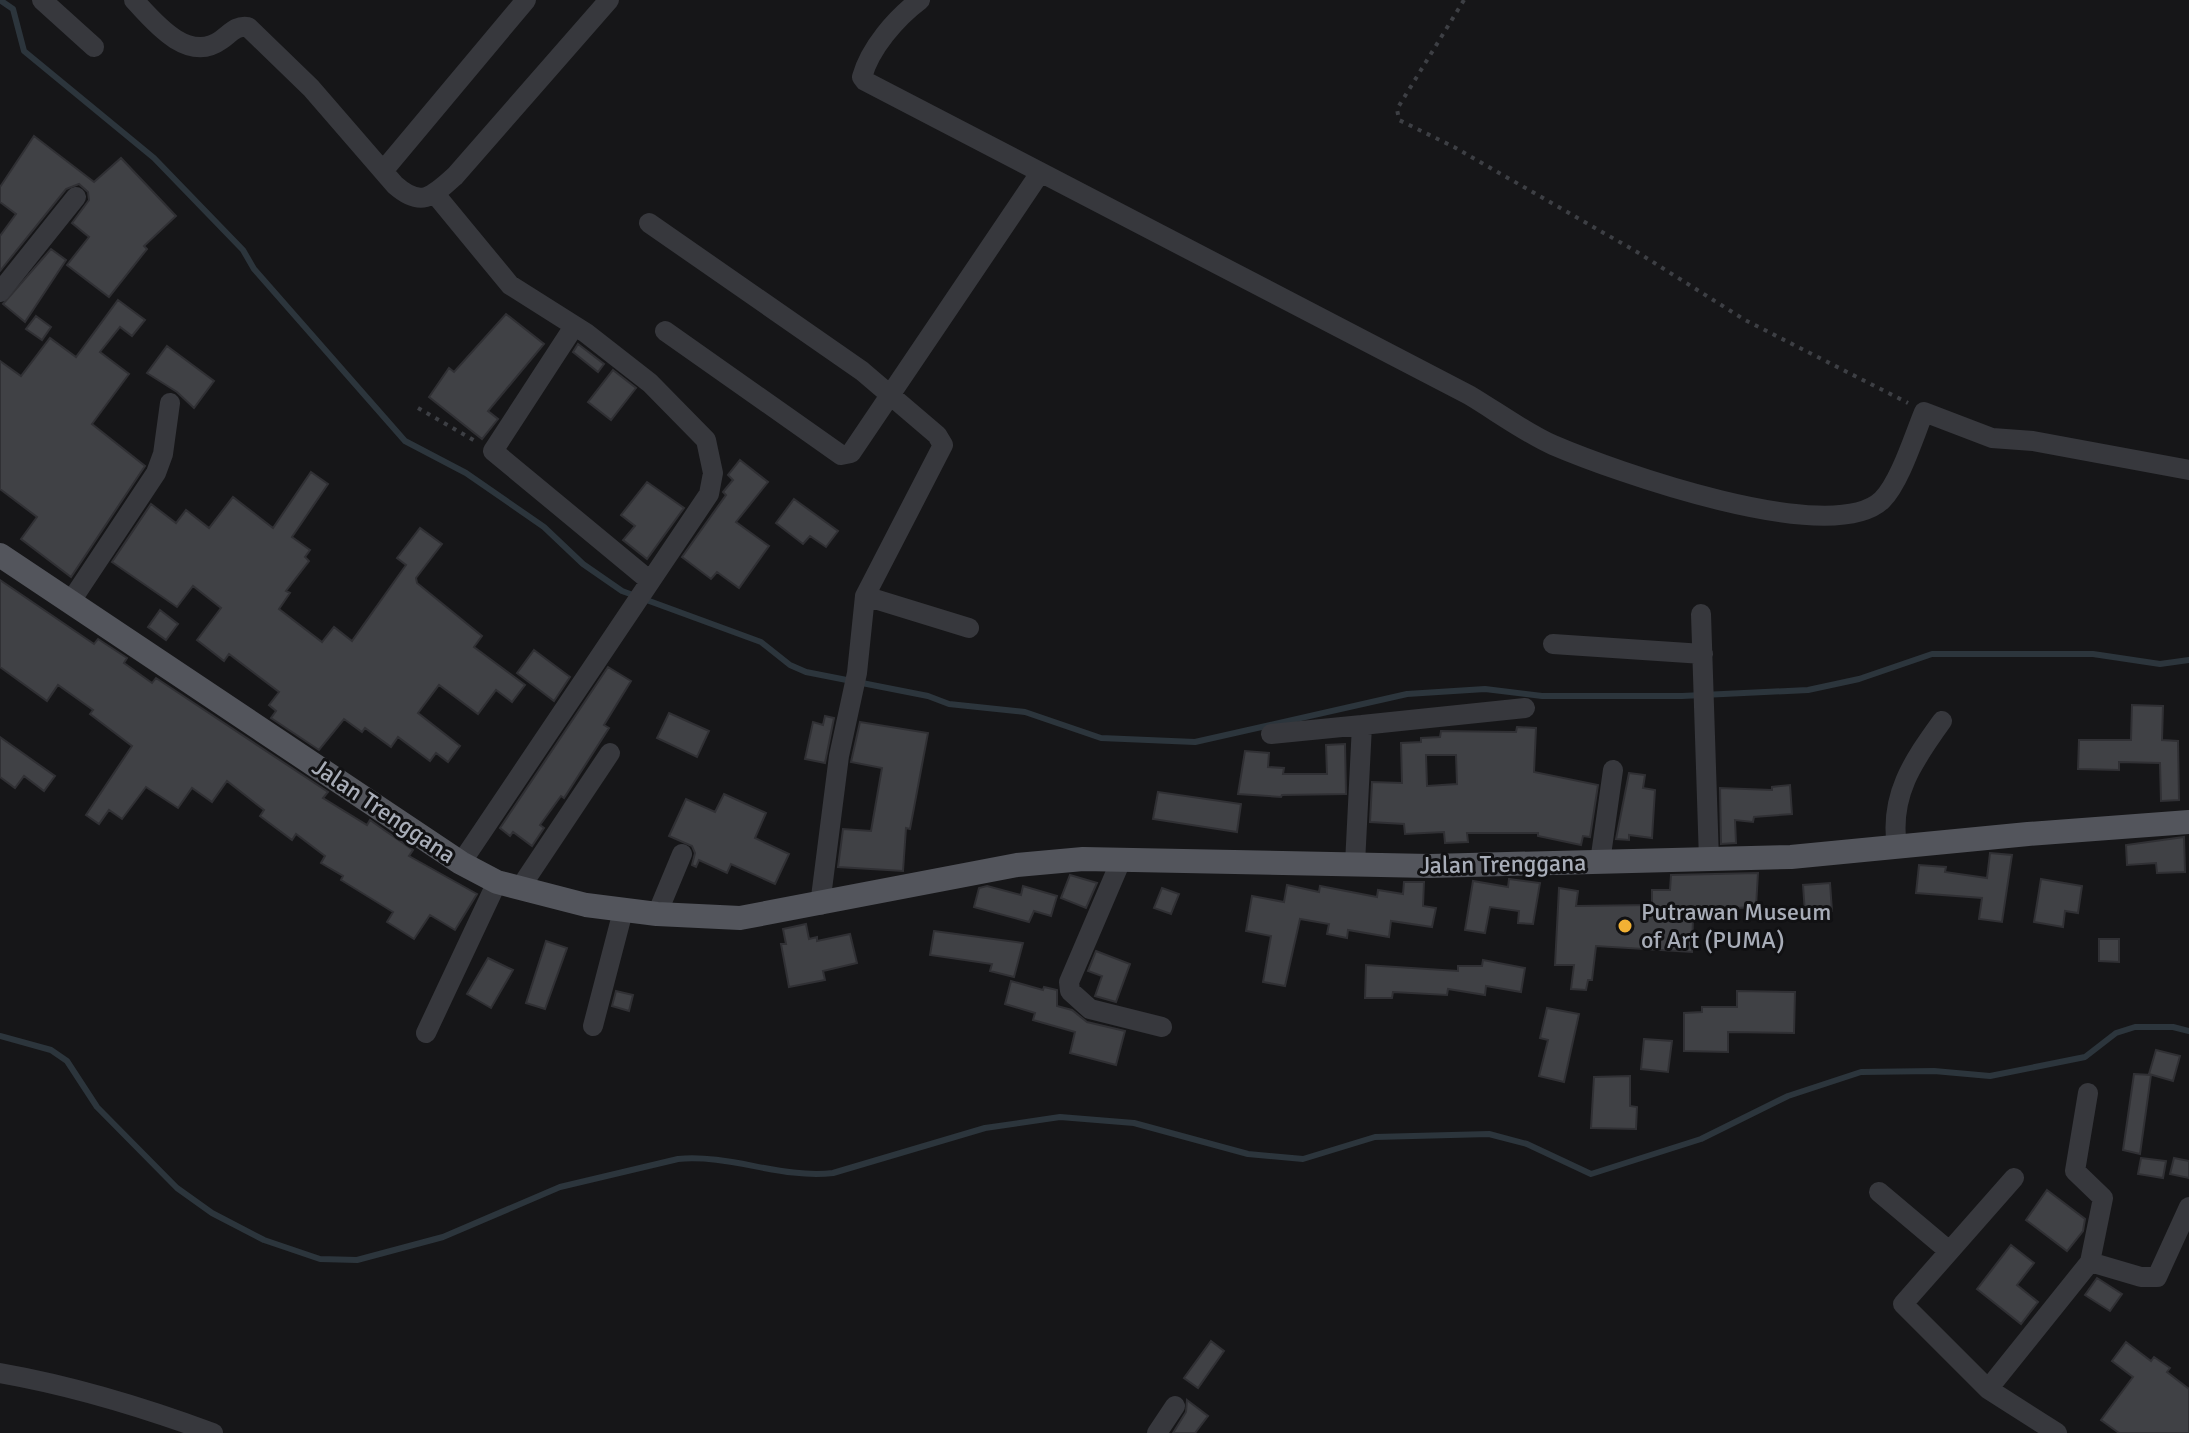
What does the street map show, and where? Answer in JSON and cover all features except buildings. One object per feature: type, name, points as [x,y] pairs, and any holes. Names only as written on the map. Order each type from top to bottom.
[{"type":"main road","name":"Jalan Trenggana","points":[[0,555],[461,863],[508,885],[623,911],[740,918],[1017,865],[1122,858],[1300,866],[1709,860],[1838,854],[2189,822]]},
{"type":"street","points":[[42,0],[94,47]]},
{"type":"street","points":[[134,0],[174,39],[189,47],[214,45],[236,29],[248,27],[311,88],[383,171],[408,196],[420,199],[435,194],[455,176],[609,0]]},
{"type":"street","points":[[383,171],[526,0]]},
{"type":"street","points":[[920,0],[892,26],[865,69],[863,80],[1469,395],[1549,443],[1669,488],[1708,499],[1824,515],[1869,508],[1881,501],[1891,487],[1924,412],[1992,438],[2033,441],[2189,470]]},
{"type":"street","points":[[665,331],[841,455],[851,453],[1040,173]]},
{"type":"street","points":[[435,194],[510,285],[573,328],[586,333],[650,383],[706,440],[711,453],[713,483],[709,494],[461,863]]},
{"type":"street","points":[[0,292],[76,197]]},
{"type":"street","points":[[649,223],[862,371],[937,435],[943,445],[927,483],[865,596],[857,673],[839,756],[820,905]]},
{"type":"street","points":[[573,328],[493,451],[650,581]]},
{"type":"street","points":[[71,601],[156,473],[163,454],[170,403]]},
{"type":"street","points":[[865,596],[969,628]]},
{"type":"street","points":[[1701,614],[1709,860]]},
{"type":"street","points":[[1553,644],[1703,654]]},
{"type":"street","points":[[1271,734],[1525,708]]},
{"type":"street","points":[[1897,847],[1895,808],[1902,784],[1916,757],[1942,721]]},
{"type":"street","points":[[1355,864],[1362,725]]},
{"type":"street","points":[[426,1033],[508,885],[610,753]]},
{"type":"street","points":[[1600,862],[1613,770]]},
{"type":"street","points":[[657,914],[682,854]]},
{"type":"street","points":[[1122,858],[1069,982],[1070,991],[1090,1009],[1162,1027]]},
{"type":"street","points":[[593,1026],[623,911]]},
{"type":"street","points":[[1988,1389],[2090,1262],[2103,1198],[2075,1171],[2088,1093]]},
{"type":"street","points":[[2014,1178],[1903,1304],[1988,1389],[2057,1433]]},
{"type":"street","points":[[1879,1192],[1949,1251]]},
{"type":"street","points":[[2090,1262],[2141,1277],[2157,1277],[2189,1207]]},
{"type":"street","points":[[0,1373],[57,1383],[200,1431]]},
{"type":"street","points":[[1157,1433],[1175,1406]]},
{"type":"path","points":[[1464,0],[1397,109],[1399,120],[1454,147],[1637,252],[1745,320],[1924,412]]},
{"type":"path","points":[[418,408],[493,451]]},
{"type":"waterway","points":[[0,0],[13,9],[24,51],[154,158],[243,250],[254,269],[405,441],[466,473],[544,527],[583,564],[622,591],[761,642],[790,665],[806,672],[928,696],[949,704],[1025,712],[1101,738],[1195,742],[1407,694],[1485,689],[1542,696],[1682,696],[1808,690],[1859,679],[1932,654],[2093,654],[2160,664],[2189,660]]},
{"type":"waterway","points":[[0,1036],[51,1050],[67,1061],[97,1107],[177,1188],[212,1213],[264,1240],[320,1259],[357,1260],[443,1237],[560,1187],[678,1159],[717,1160],[794,1173],[833,1173],[985,1128],[1060,1117],[1134,1123],[1248,1154],[1303,1159],[1375,1137],[1489,1134],[1527,1144],[1591,1174],[1701,1139],[1788,1096],[1861,1072],[1934,1071],[1990,1076],[2085,1057],[2116,1033],[2135,1027],[2173,1027],[2189,1031]]},
{"type":"place","name":"Putrawan Museum of Art (PUMA)","points":[[1625,926]]}]
